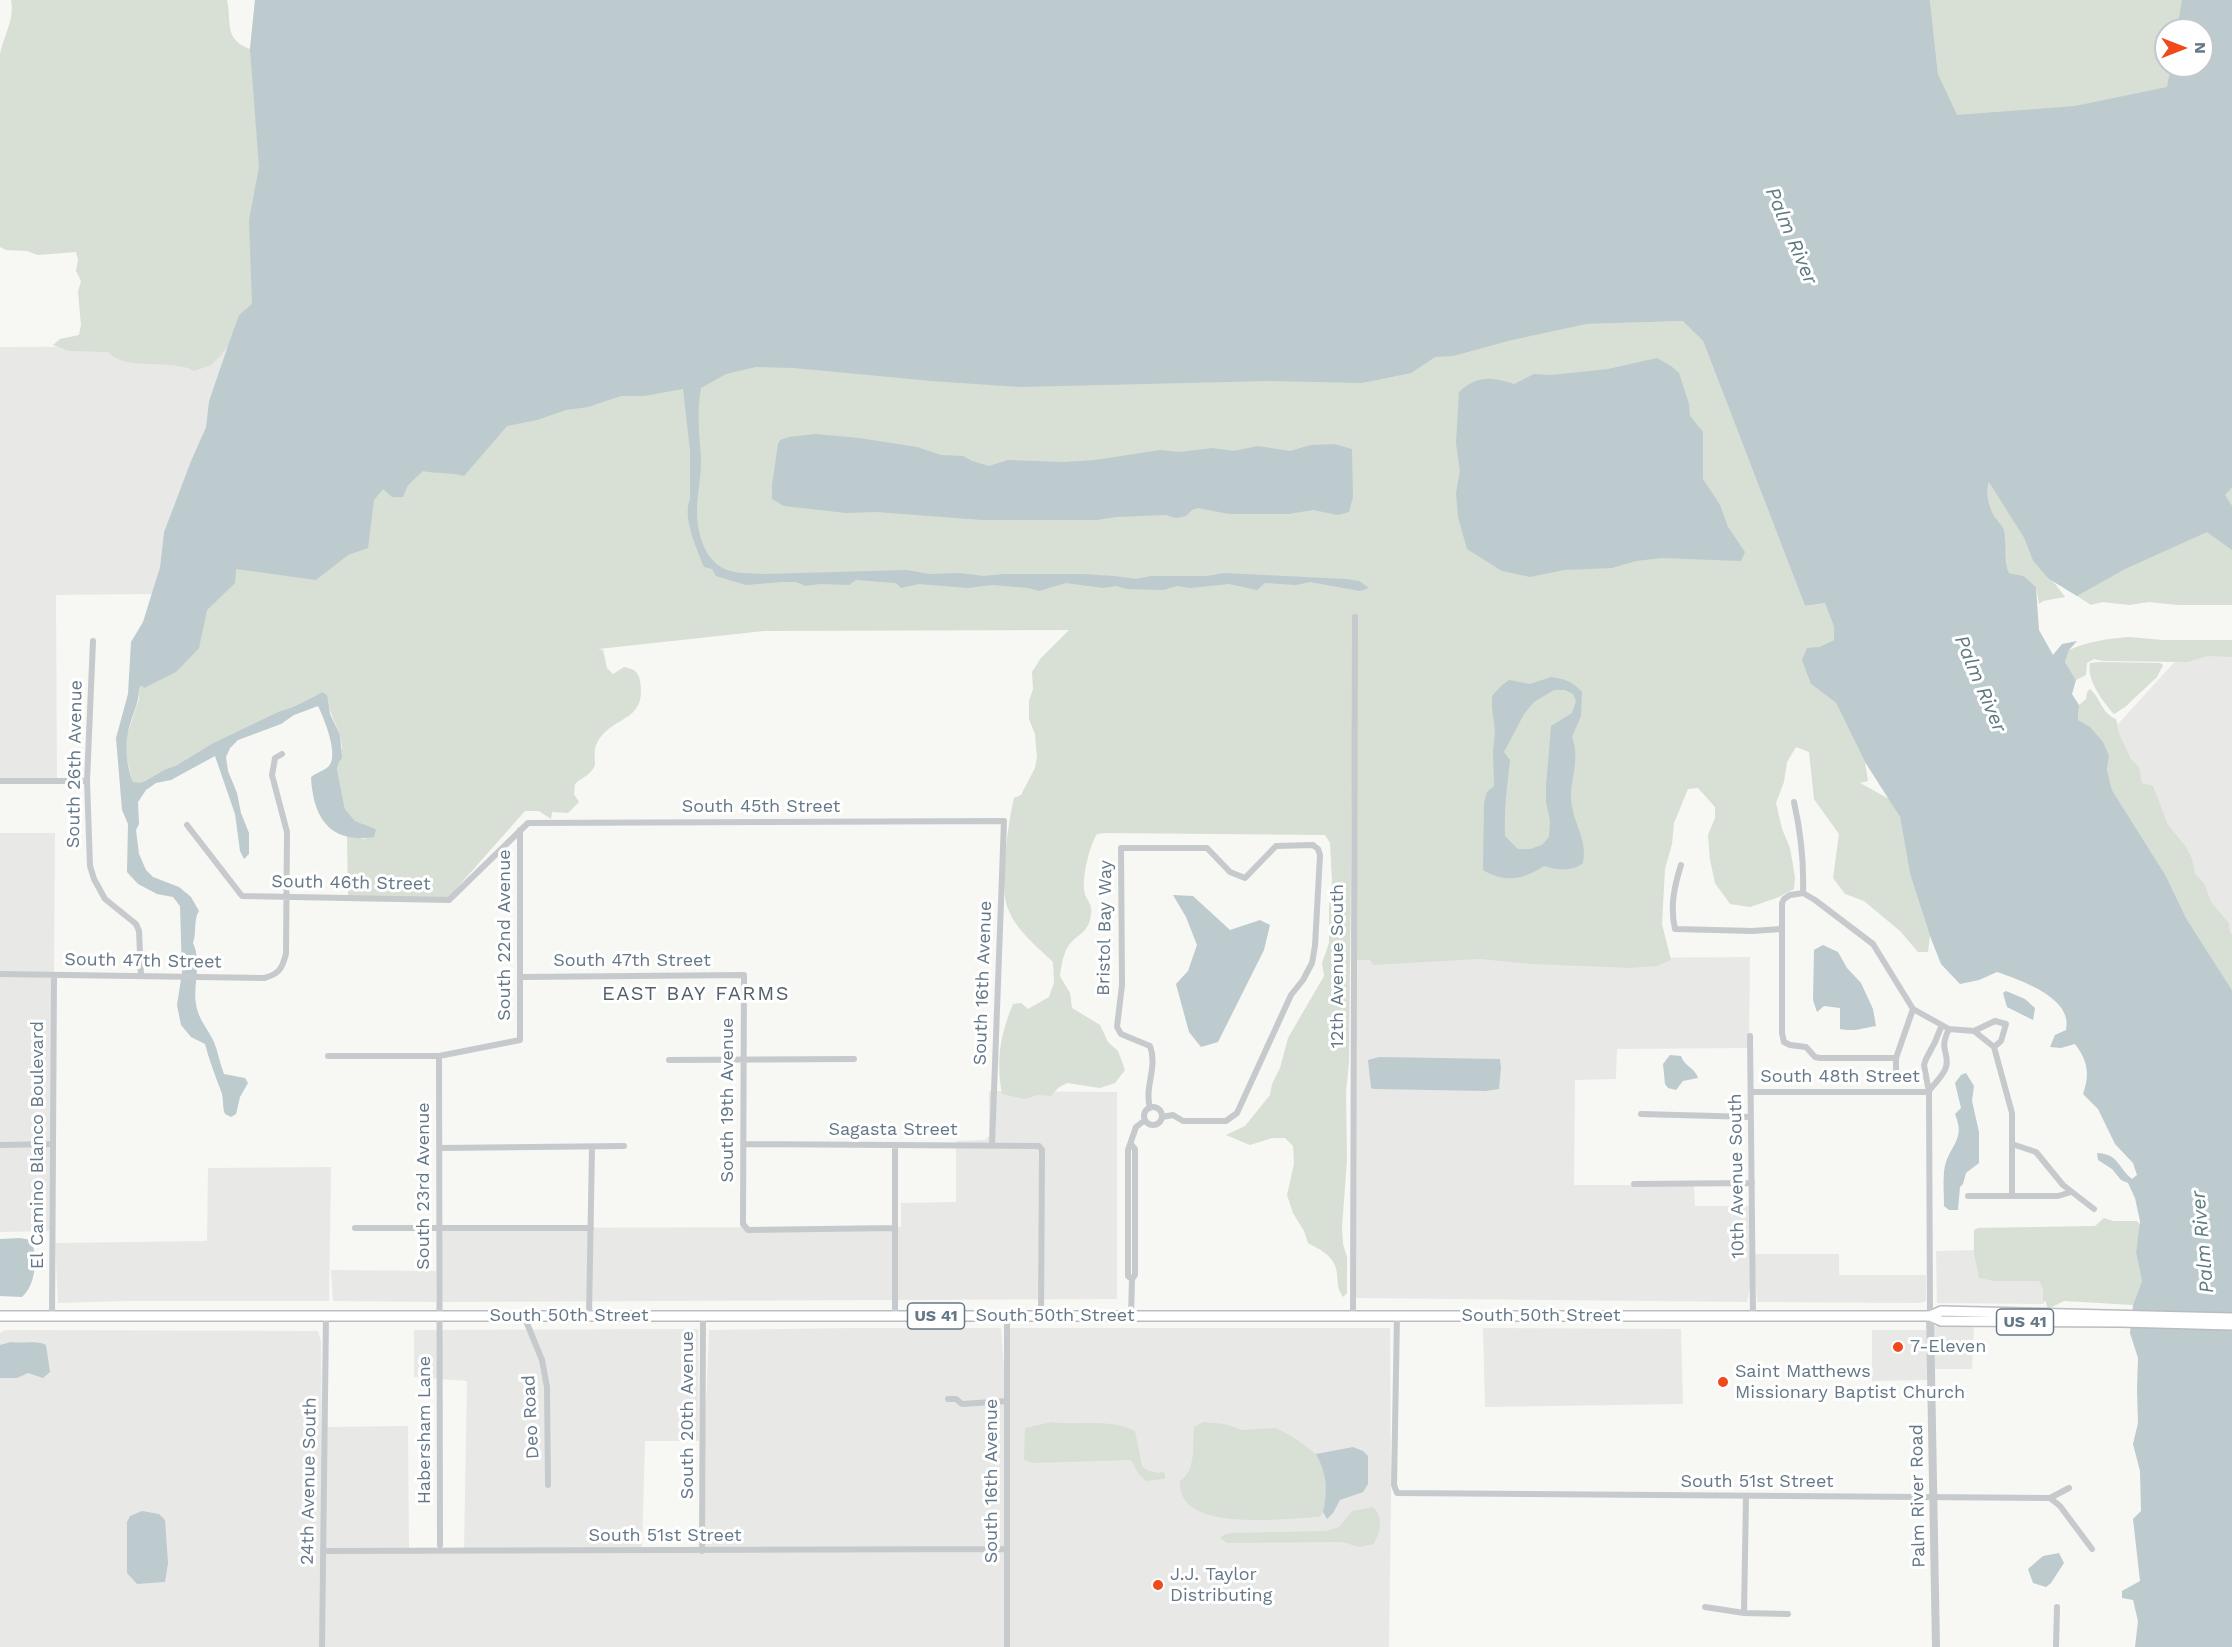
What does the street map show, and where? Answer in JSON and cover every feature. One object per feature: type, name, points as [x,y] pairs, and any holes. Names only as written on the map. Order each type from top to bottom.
[{"type":"main road","name":"South 50th Street","points":[[0,1316],[1930,1316],[1941,1321],[2232,1318]]},
{"type":"main road","name":"South 50th Street","points":[[2122,1318],[2232,1325]]},
{"type":"street","name":"12th Avenue South","points":[[1353,1316],[1355,617]]},
{"type":"street","name":"South 26th Avenue","points":[[93,641],[87,781],[90,866],[105,899],[136,924],[139,931],[141,976]]},
{"type":"street","points":[[282,754],[275,758],[272,775],[287,832],[286,897]]},
{"type":"street","points":[[0,781],[87,781]]},
{"type":"street","points":[[1794,802],[1804,866],[1803,893]]},
{"type":"street","name":"South 45th Street","points":[[520,830],[528,823],[1004,821]]},
{"type":"street","name":"South 16th Avenue","points":[[992,1145],[1004,821]]},
{"type":"street","name":"South 46th Street","points":[[187,825],[242,896],[449,900],[520,830]]},
{"type":"street","name":"South 22nd Avenue","points":[[439,1056],[520,1040],[520,830]]},
{"type":"street","name":"Bristol Bay Way","points":[[1150,1108],[1149,1086],[1153,1071],[1153,1053],[1150,1046],[1121,1034],[1117,1027],[1122,985],[1121,848],[1207,848],[1230,872],[1245,878],[1276,846],[1313,845],[1318,849],[1320,866],[1312,963],[1303,980],[1291,995],[1237,1113],[1226,1121],[1183,1121],[1173,1115],[1162,1117]]},
{"type":"street","points":[[1681,866],[1674,888],[1672,917],[1676,929],[1781,929]]},
{"type":"street","points":[[1896,1058],[1820,1058],[1815,1057],[1806,1047],[1784,1042],[1781,929],[1784,899],[1790,895],[1803,893],[1853,927],[1873,944],[1913,1009],[1949,1029],[1974,1031],[1995,1022],[2006,1024],[2001,1041],[1994,1047]]},
{"type":"street","name":"South 47th Street","points":[[0,974],[264,978],[275,976],[282,969],[286,954],[286,897]]},
{"type":"street","name":"El Camino Blanco Boulevard","points":[[52,1316],[54,975]]},
{"type":"street","name":"South 47th Street","points":[[521,977],[744,975]]},
{"type":"street","name":"South 19th Avenue","points":[[744,975],[743,1224],[748,1230],[895,1228]]},
{"type":"street","points":[[1896,1079],[1896,1058],[1913,1009]]},
{"type":"street","name":"Palm River Road","points":[[1936,1647],[1930,1316],[1929,1092],[1924,1065],[1942,1025]]},
{"type":"street","points":[[1929,1092],[1945,1071],[1946,1062],[1943,1050],[1949,1029]]},
{"type":"street","points":[[1974,1031],[1994,1047],[2010,1101],[2012,1196]]},
{"type":"street","name":"10th Avenue South","points":[[1750,1036],[1753,1316]]},
{"type":"street","points":[[1933,1047],[1943,1050]]},
{"type":"street","points":[[328,1056],[439,1056]]},
{"type":"street","name":"South 23rd Avenue","points":[[439,1056],[440,1316]]},
{"type":"street","points":[[669,1060],[854,1059]]},
{"type":"street","name":"South 48th Street","points":[[1751,1092],[1929,1092]]},
{"type":"street","points":[[1150,1108],[1158,1109],[1162,1117],[1155,1125],[1149,1124],[1144,1114],[1150,1108]]},
{"type":"street","points":[[1641,1114],[1751,1118]]},
{"type":"street","points":[[1131,1316],[1132,1279],[1135,1275],[1136,1221],[1135,1149],[1131,1144],[1136,1127],[1145,1120]]},
{"type":"street","points":[[0,1145],[52,1144]]},
{"type":"street","name":"Sagasta Street","points":[[743,1144],[1039,1146],[1041,1148],[1041,1316]]},
{"type":"street","points":[[2012,1144],[2036,1152],[2071,1192],[2094,1209]]},
{"type":"street","points":[[895,1145],[895,1316]]},
{"type":"street","points":[[589,1316],[591,1146]]},
{"type":"street","points":[[440,1148],[624,1146]]},
{"type":"street","points":[[1634,1185],[1752,1183]]},
{"type":"street","points":[[1968,1196],[2058,1196],[2071,1192]]},
{"type":"street","points":[[355,1228],[591,1228]]},
{"type":"street","name":"24th Avenue South","points":[[322,1647],[326,1316]]},
{"type":"street","name":"Habersham Lane","points":[[440,1316],[440,1545]]},
{"type":"street","name":"Deo Road","points":[[524,1316],[542,1360],[547,1387],[548,1485]]},
{"type":"street","name":"South 20th Avenue","points":[[702,1551],[703,1316]]},
{"type":"street","name":"South 16th Avenue","points":[[1007,1316],[1007,1647]]},
{"type":"street","name":"South 51st Street","points":[[1397,1316],[1394,1485],[1397,1493],[2049,1498]]},
{"type":"street","points":[[948,1399],[956,1399],[962,1404],[1007,1401]]},
{"type":"street","points":[[2069,1488],[2049,1498],[2060,1506],[2092,1549]]},
{"type":"street","points":[[1744,1613],[1746,1497]]},
{"type":"street","name":"South 51st Street","points":[[323,1551],[1007,1549]]},
{"type":"street","points":[[2056,1647],[2057,1606]]},
{"type":"street","points":[[1705,1607],[1744,1613],[1788,1614]]},
{"type":"shaded area","points":[[11,0],[227,0],[232,35],[241,45],[250,49],[255,0],[388,216],[239,315],[228,346],[211,365],[194,371],[174,365],[126,362],[108,352],[69,351],[53,345],[60,339],[79,335],[81,325],[78,292],[81,281],[76,271],[78,260],[76,252],[38,255],[0,247],[0,54],[12,14]]},
{"type":"shaded area","points":[[1930,0],[2232,0],[2232,114],[2025,130],[1956,115],[1938,74]]},
{"type":"shaded area","points":[[1684,321],[1703,341],[1805,606],[1825,603],[1834,627],[1834,640],[1819,647],[1811,684],[1836,703],[1865,762],[1868,781],[1860,783],[1889,799],[1900,817],[1910,874],[1930,936],[1928,952],[1918,952],[1900,931],[1864,901],[1845,894],[1833,878],[1839,834],[1814,799],[1809,752],[1796,747],[1787,762],[1784,782],[1776,803],[1782,829],[1790,848],[1795,877],[1794,889],[1779,897],[1750,907],[1730,904],[1715,883],[1710,860],[1708,835],[1715,818],[1715,807],[1698,788],[1688,789],[1674,823],[1672,844],[1665,869],[1662,924],[1671,960],[1657,966],[1631,968],[1532,964],[1480,959],[1373,965],[1370,960],[1353,960],[1352,772],[1349,1062],[1346,1092],[1347,1160],[1342,1227],[1343,1244],[1347,1257],[1347,1293],[1343,1297],[1334,1263],[1318,1248],[1308,1243],[1287,1195],[1294,1164],[1293,1146],[1285,1138],[1272,1138],[1250,1145],[1226,1135],[1245,1126],[1270,1095],[1288,1038],[1324,976],[1322,963],[1329,943],[1332,881],[1330,843],[1325,835],[1097,834],[1089,853],[1084,876],[1084,889],[1091,906],[1090,920],[1086,928],[1067,948],[1060,976],[1070,993],[1072,1008],[1100,1025],[1108,1042],[1118,1051],[1125,1070],[1115,1083],[1100,1088],[1067,1083],[1051,1096],[1038,1095],[1024,1099],[1002,1094],[999,1070],[1000,1048],[1013,1004],[1021,1003],[1028,1009],[1049,997],[1054,983],[1053,962],[1022,931],[1008,909],[1005,899],[1004,871],[1014,798],[1021,795],[1035,768],[1037,757],[1035,734],[1029,719],[1029,701],[1033,689],[1032,672],[1041,658],[1069,630],[764,631],[598,649],[603,650],[607,668],[613,674],[624,667],[637,673],[641,694],[639,704],[628,717],[612,726],[596,744],[594,767],[590,773],[575,784],[574,794],[579,802],[568,813],[552,812],[551,819],[539,811],[525,811],[448,898],[348,897],[347,836],[365,839],[376,829],[355,821],[345,809],[337,769],[342,747],[340,735],[322,692],[213,743],[145,781],[133,783],[125,752],[127,735],[139,699],[139,688],[153,636],[453,355]]},
{"type":"shaded area","points":[[228,346],[209,401],[206,427],[164,532],[160,567],[152,594],[56,595],[57,779],[0,779],[0,347]]},
{"type":"shaded area","points":[[2232,449],[2232,605],[2177,605],[2149,602],[2129,605],[2103,602],[2091,605],[2077,596],[2059,576]]},
{"type":"shaded area","points":[[1989,481],[2024,538],[2033,561],[2065,597],[2043,601],[2039,604],[2036,587],[2024,576],[2009,573],[2004,530],[1993,514],[1989,502]]},
{"type":"shaded area","points":[[2129,637],[2163,640],[2232,640],[2232,657],[2207,656],[2188,662],[2094,659],[2087,663],[2086,675],[2076,680],[2065,662],[2069,650],[2076,647],[2098,641]]},
{"type":"shaded area","points":[[2180,656],[2232,656],[2232,960],[2123,759],[2118,724]]},
{"type":"shaded area","points":[[2090,663],[2160,663],[2163,665],[2157,677],[2125,707],[2114,714],[2093,683],[2089,669]]},
{"type":"shaded area","points":[[2090,689],[2107,713],[2116,719],[2120,736],[2131,759],[2139,767],[2142,783],[2153,786],[2168,825],[2186,847],[2192,859],[2195,874],[2204,883],[2211,902],[2229,923],[2232,935],[2232,990],[2186,918],[2166,876],[2112,790],[2107,770],[2109,756],[2078,721],[2079,705],[2086,699]]},
{"type":"shaded area","points":[[0,833],[55,833],[52,1231],[0,1232]]},
{"type":"shaded area","points":[[1750,957],[1749,1048],[1617,1049],[1616,1079],[1575,1080],[1574,1185],[1694,1185],[1695,1206],[1751,1206],[1750,1288],[1747,1302],[1356,1298],[1353,960]]},
{"type":"shaded area","points":[[989,1091],[1117,1092],[1117,1299],[442,1302],[440,1228],[901,1227],[901,1203],[956,1202],[956,1141],[985,1140],[989,1136]]},
{"type":"shaded area","points":[[331,1167],[329,1301],[58,1303],[55,1243],[207,1241],[208,1168]]},
{"type":"shaded area","points":[[2104,1218],[2113,1221],[2137,1221],[2140,1225],[2136,1253],[2142,1281],[2133,1305],[2064,1301],[2048,1309],[2045,1300],[2043,1304],[2043,1288],[2039,1281],[1995,1281],[1979,1278],[1974,1253],[1974,1230],[1978,1228],[2095,1226]]},
{"type":"shaded area","points":[[1979,1250],[2043,1277],[2043,1304],[1937,1303],[1936,1251]]},
{"type":"shaded area","points":[[1754,1254],[1839,1254],[1839,1275],[1926,1275],[1926,1301],[1920,1303],[1757,1302]]},
{"type":"shaded area","points":[[331,1270],[436,1271],[436,1302],[333,1301]]},
{"type":"shaded area","points":[[1931,1326],[1974,1327],[1972,1369],[1932,1369]]},
{"type":"shaded area","points":[[1001,1328],[1006,1395],[1006,1547],[705,1549],[704,1454],[709,1330]]},
{"type":"shaded area","points":[[1010,1328],[1390,1328],[1389,1647],[1010,1647],[1008,1556]]},
{"type":"shaded area","points":[[1483,1328],[1681,1329],[1683,1404],[1485,1407]]},
{"type":"shaded area","points":[[698,1329],[699,1441],[645,1441],[642,1550],[1006,1550],[1005,1647],[323,1647],[324,1554],[464,1551],[467,1381],[414,1377],[414,1330]]},
{"type":"shaded area","points":[[5,1330],[318,1331],[321,1341],[323,1552],[319,1647],[0,1647],[0,1333]]},
{"type":"shaded area","points":[[1872,1330],[1926,1330],[1928,1380],[1872,1381]]},
{"type":"shaded area","points":[[1052,1422],[1104,1423],[1135,1431],[1142,1466],[1146,1470],[1159,1473],[1162,1471],[1165,1479],[1146,1481],[1138,1473],[1131,1460],[1032,1463],[1024,1460],[1025,1428]]},
{"type":"shaded area","points":[[1203,1422],[1225,1424],[1243,1430],[1276,1428],[1316,1454],[1325,1469],[1326,1499],[1323,1512],[1319,1517],[1259,1520],[1214,1516],[1195,1509],[1183,1498],[1180,1481],[1191,1464],[1194,1427]]},
{"type":"shaded area","points":[[408,1426],[409,1549],[325,1549],[326,1427]]},
{"type":"shaded area","points":[[1373,1507],[1380,1520],[1374,1544],[1359,1547],[1342,1542],[1227,1543],[1220,1538],[1225,1534],[1233,1533],[1325,1531],[1339,1527],[1352,1511]]},
{"type":"water","name":"Palm River","points":[[255,0],[1930,0],[1938,74],[1957,115],[2075,106],[2167,87],[2169,78],[2214,78],[2214,18],[2179,18],[2182,0],[2232,0],[2232,487],[2225,495],[2232,506],[2232,550],[2207,532],[2125,569],[2077,596],[2049,579],[2033,561],[2024,538],[1989,482],[1988,494],[1993,514],[2004,530],[2009,573],[2024,576],[2036,587],[2039,630],[2053,655],[2062,644],[2077,641],[2069,650],[2065,662],[2076,680],[2072,694],[2079,705],[2078,720],[2090,727],[2103,742],[2109,756],[2107,770],[2112,790],[2166,876],[2186,918],[2232,990],[2232,1647],[2135,1647],[2138,1621],[2133,1600],[2122,1598],[2122,1591],[2140,1581],[2133,1519],[2141,1511],[2140,1471],[2133,1444],[2138,1423],[2138,1358],[2130,1333],[2133,1305],[2142,1281],[2136,1253],[2140,1221],[2135,1198],[2128,1183],[2121,1180],[2112,1169],[2098,1160],[2097,1153],[2110,1156],[2132,1179],[2137,1175],[2133,1163],[2115,1144],[2098,1109],[2083,1094],[2087,1081],[2087,1068],[2075,1044],[2061,1048],[2050,1047],[2055,1035],[2066,1030],[2066,1019],[2062,1009],[2054,1000],[2031,985],[1997,972],[1979,980],[1960,984],[1941,964],[1910,874],[1900,817],[1865,762],[1836,703],[1811,684],[1802,660],[1807,648],[1819,647],[1834,640],[1834,627],[1825,603],[1805,606],[1703,341],[1683,321],[1586,324],[1453,356],[1435,357],[1411,373],[1362,383],[1269,381],[1020,387],[794,368],[756,367],[726,374],[701,388],[699,416],[701,461],[697,520],[708,554],[713,561],[727,570],[764,574],[907,570],[929,574],[960,573],[984,576],[1082,574],[1136,579],[1151,576],[1207,576],[1224,573],[1346,579],[1359,581],[1369,588],[1360,591],[1310,582],[1296,585],[1265,583],[1257,590],[1229,584],[1190,588],[1177,586],[1164,590],[1127,589],[1116,586],[1103,588],[1066,583],[1039,591],[992,585],[968,588],[919,584],[901,588],[896,583],[856,580],[849,585],[806,586],[796,582],[782,582],[746,585],[716,576],[712,569],[704,567],[691,533],[688,515],[690,450],[683,389],[644,396],[621,396],[588,407],[566,410],[537,420],[507,426],[464,476],[423,471],[408,485],[403,497],[392,497],[383,489],[374,500],[368,548],[348,555],[316,580],[236,569],[235,583],[207,610],[199,648],[176,672],[144,688],[142,685],[139,688],[138,701],[127,736],[126,752],[133,782],[140,783],[177,765],[213,743],[322,692],[327,695],[330,714],[340,735],[342,758],[337,769],[345,809],[355,821],[376,829],[374,837],[346,836],[335,832],[320,816],[312,792],[311,777],[328,767],[331,762],[332,746],[318,706],[294,715],[281,724],[238,740],[230,748],[226,757],[228,771],[249,833],[249,854],[244,859],[240,851],[235,814],[215,756],[171,780],[156,783],[146,790],[138,802],[139,824],[136,830],[139,854],[146,870],[153,877],[179,887],[191,897],[199,911],[193,943],[197,958],[195,996],[199,1014],[214,1042],[224,1074],[245,1078],[248,1083],[240,1097],[236,1114],[231,1117],[225,1114],[222,1094],[205,1044],[191,1037],[181,1025],[177,1005],[182,973],[180,906],[173,897],[157,894],[138,884],[127,872],[128,824],[122,810],[116,738],[128,694],[131,642],[143,622],[160,567],[164,532],[206,427],[209,401],[239,315],[252,304],[249,220],[259,167],[250,49]]},
{"type":"water","points":[[1657,358],[1679,373],[1689,404],[1690,416],[1703,432],[1703,479],[1720,505],[1728,527],[1745,552],[1741,561],[1661,558],[1636,561],[1612,568],[1564,570],[1530,577],[1502,571],[1467,549],[1458,517],[1456,493],[1460,471],[1456,443],[1459,392],[1479,380],[1492,379],[1514,384],[1534,374],[1551,375],[1608,369]]},
{"type":"water","points":[[816,434],[917,447],[941,455],[963,456],[989,466],[1008,460],[1064,462],[1095,460],[1160,450],[1179,452],[1213,448],[1234,451],[1258,446],[1290,451],[1311,445],[1334,444],[1352,449],[1353,497],[1349,512],[1338,515],[1313,510],[1288,514],[1229,514],[1198,508],[1186,516],[1176,518],[1166,515],[1097,520],[982,520],[876,512],[846,513],[784,506],[772,499],[778,444],[780,440],[789,437]]},
{"type":"water","points":[[1551,677],[1568,681],[1582,692],[1581,716],[1572,737],[1575,760],[1571,798],[1582,838],[1583,863],[1574,868],[1564,869],[1544,866],[1521,877],[1506,878],[1483,870],[1484,803],[1487,792],[1494,786],[1495,731],[1492,696],[1509,680],[1530,684]],"holes":[[[1554,690],[1565,690],[1573,694],[1576,701],[1572,713],[1551,726],[1546,786],[1546,802],[1550,820],[1549,837],[1542,845],[1530,849],[1518,849],[1505,836],[1505,807],[1510,760],[1504,752],[1524,714],[1534,702]]]},
{"type":"water","points":[[1173,895],[1193,896],[1230,930],[1260,920],[1270,925],[1264,950],[1218,1042],[1201,1047],[1189,1032],[1176,984],[1188,971],[1197,945],[1186,917]]},
{"type":"water","points":[[1823,945],[1838,952],[1847,968],[1861,983],[1873,1009],[1876,1026],[1854,1030],[1840,1029],[1840,1008],[1824,1006],[1817,1012],[1813,1000],[1814,950]]},
{"type":"water","points":[[2006,991],[2025,999],[2035,1008],[2033,1020],[2007,1007],[2003,993]]},
{"type":"water","points":[[1670,1055],[1681,1056],[1698,1078],[1683,1081],[1676,1090],[1668,1088],[1665,1084],[1663,1064]]},
{"type":"water","points":[[1379,1057],[1500,1059],[1499,1089],[1485,1091],[1374,1089],[1371,1088],[1368,1060]]},
{"type":"water","points":[[1966,1073],[1974,1086],[1972,1101],[1979,1132],[1979,1163],[1966,1173],[1960,1187],[1958,1210],[1949,1210],[1944,1206],[1944,1172],[1949,1155],[1958,1138],[1958,1123],[1955,1114],[1961,1108],[1955,1083],[1961,1075]]},
{"type":"water","points":[[0,1239],[31,1240],[35,1254],[33,1278],[27,1292],[22,1297],[0,1296]]},
{"type":"water","points":[[11,1342],[46,1345],[50,1372],[43,1378],[28,1373],[17,1378],[0,1378],[0,1345]]},
{"type":"water","points":[[1353,1447],[1368,1456],[1368,1484],[1363,1492],[1340,1500],[1327,1519],[1323,1512],[1326,1497],[1324,1475],[1316,1454]]},
{"type":"water","points":[[142,1511],[159,1514],[165,1520],[168,1563],[165,1582],[137,1584],[127,1573],[127,1522],[130,1516]]},
{"type":"water","points":[[2059,1553],[2064,1563],[2051,1583],[2046,1587],[2033,1583],[2028,1569],[2043,1556]]},
{"type":"place","name":"7-Eleven","points":[[1898,1347]]},
{"type":"place","name":"Saint Matthews Missionary Baptist Church","points":[[1723,1382]]},
{"type":"place","name":"J.J. Taylor Distributing","points":[[1158,1585]]},
{"type":"district","name":"EAST BAY FARMS","points":[[696,994]]}]
